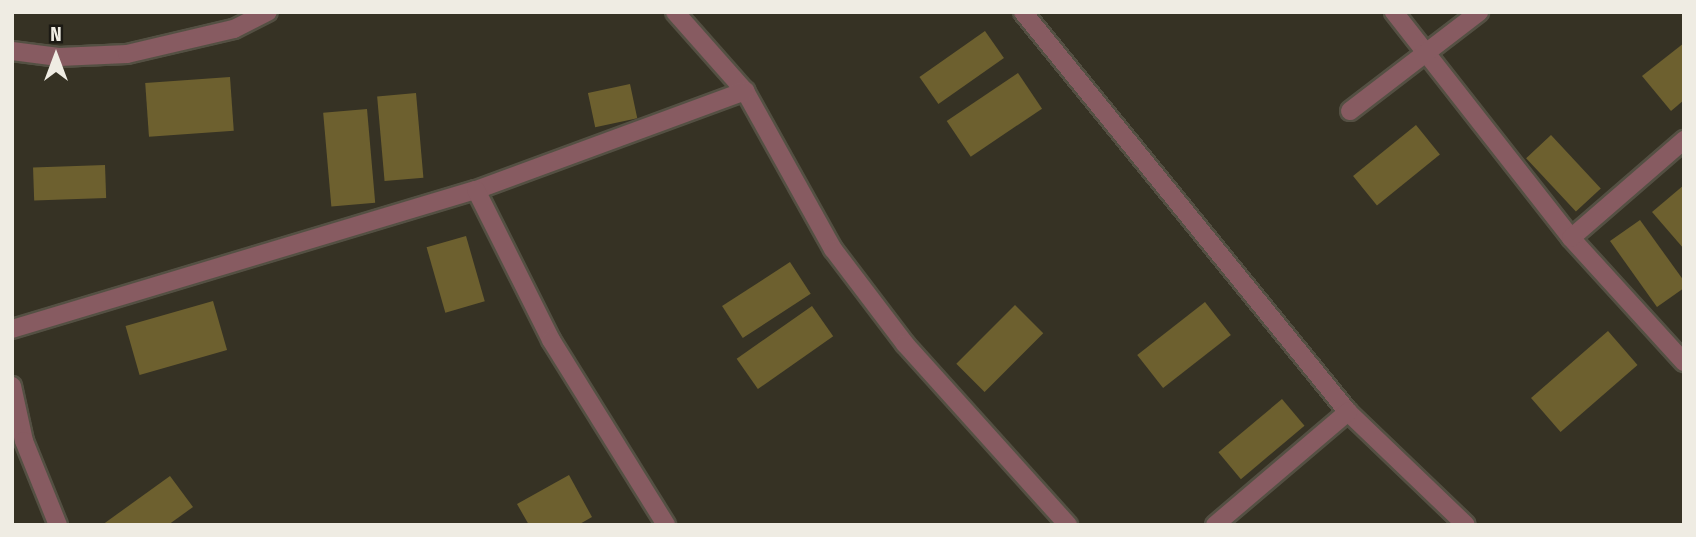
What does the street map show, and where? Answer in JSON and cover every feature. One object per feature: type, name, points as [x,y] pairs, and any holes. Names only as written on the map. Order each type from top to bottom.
[{"type":"street","points":[[12,51],[59,58],[127,54],[234,29],[268,12]]},
{"type":"street","points":[[675,12],[745,91],[833,249],[905,344],[1068,525]]},
{"type":"street","points":[[1023,12],[1348,412],[1466,525]]},
{"type":"street","points":[[1394,12],[1571,238],[1684,362]]},
{"type":"street","points":[[1350,111],[1479,12]]},
{"type":"street","points":[[12,328],[475,190],[745,91]]},
{"type":"street","points":[[1571,238],[1684,140]]},
{"type":"street","points":[[475,190],[551,340],[666,525]]},
{"type":"street","points":[[12,386],[24,440],[58,525]]},
{"type":"street","points":[[1215,525],[1348,412]]},
{"type":"building","points":[[985,31],[1004,58],[938,104],[919,77]]},
{"type":"building","points":[[1684,43],[1684,100],[1671,111],[1642,76]]},
{"type":"building","points":[[1018,73],[1042,109],[971,157],[947,121]]},
{"type":"building","points":[[230,77],[234,131],[149,137],[145,83]]},
{"type":"building","points":[[630,84],[637,118],[595,127],[588,93]]},
{"type":"building","points":[[416,93],[423,178],[385,181],[377,96]]},
{"type":"building","points":[[367,109],[375,203],[331,206],[323,113]]},
{"type":"building","points":[[1416,125],[1440,155],[1377,206],[1353,176]]},
{"type":"building","points":[[1551,135],[1601,188],[1576,212],[1526,158]]},
{"type":"building","points":[[105,165],[106,198],[34,200],[33,168]]},
{"type":"building","points":[[1684,185],[1684,249],[1652,212]]},
{"type":"building","points":[[1640,220],[1684,281],[1684,288],[1657,307],[1610,241]]},
{"type":"building","points":[[466,236],[485,301],[445,313],[427,247]]},
{"type":"building","points":[[790,262],[811,294],[743,338],[722,306]]},
{"type":"building","points":[[213,301],[227,350],[140,375],[126,326]]},
{"type":"building","points":[[1205,302],[1231,335],[1163,388],[1137,355]]},
{"type":"building","points":[[1015,305],[1043,333],[985,392],[956,364]]},
{"type":"building","points":[[812,306],[833,336],[758,389],[737,359]]},
{"type":"building","points":[[1608,331],[1638,365],[1561,432],[1531,398]]},
{"type":"building","points":[[1282,399],[1304,426],[1241,479],[1218,452]]},
{"type":"building","points":[[569,475],[592,517],[578,525],[529,525],[517,504]]},
{"type":"building","points":[[170,476],[193,507],[168,525],[102,525]]}]
